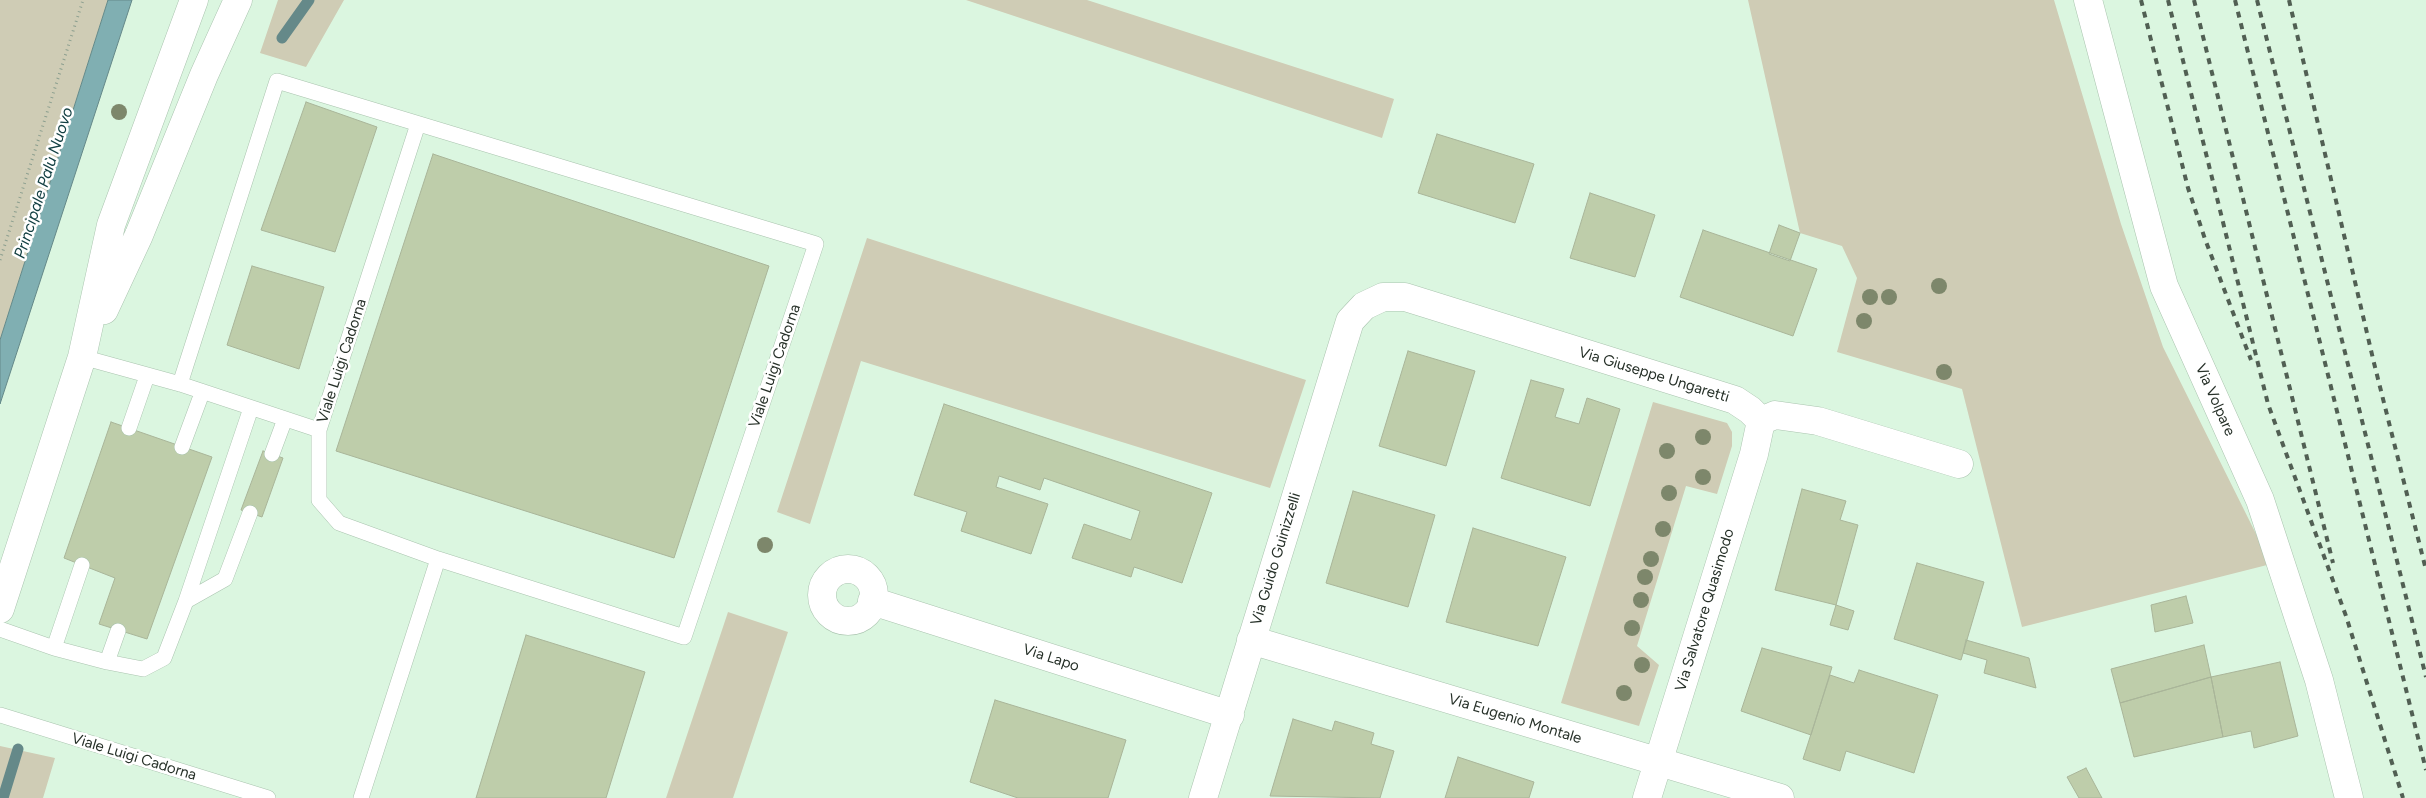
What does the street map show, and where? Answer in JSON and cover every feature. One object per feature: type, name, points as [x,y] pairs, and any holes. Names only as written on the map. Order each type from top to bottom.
[{"type":"street","points":[[0,609],[82,357],[112,225],[194,0]]},
{"type":"street","points":[[82,357],[139,235],[204,75],[238,0]]},
{"type":"street","name":"Via Volpare","points":[[2088,0],[2164,286],[2260,500],[2319,680],[2349,798]]},
{"type":"street","name":"Via Giuseppe Ungaretti","points":[[1350,321],[1364,306],[1383,297],[1405,297],[1735,400],[1750,410],[1761,422]]},
{"type":"street","name":"Via Guido Guinizzelli","points":[[1203,798],[1350,321]]},
{"type":"street","points":[[1761,422],[1775,416],[1818,421],[1959,464]]},
{"type":"street","name":"Via Salvatore Quasimodo","points":[[1646,798],[1754,454],[1761,422]]},
{"type":"street","name":"Via Lapo","points":[[872,601],[1230,715]]},
{"type":"street","name":"Via Eugenio Montale","points":[[1251,640],[1780,798]]},
{"type":"lane","name":"Viale Luigi Cadorna","points":[[180,384],[277,81],[816,244],[684,637],[438,559],[339,523],[319,500],[319,430],[418,124]]},
{"type":"lane","points":[[82,357],[180,384],[202,393],[319,430]]},
{"type":"lane","points":[[129,428],[147,376]]},
{"type":"lane","points":[[182,447],[202,393]]},
{"type":"lane","points":[[0,629],[54,648],[143,669],[164,658],[186,601],[251,408]]},
{"type":"lane","points":[[272,454],[285,419]]},
{"type":"lane","points":[[186,601],[225,579],[250,513]]},
{"type":"lane","points":[[361,798],[438,559]]},
{"type":"lane","points":[[54,648],[82,565]]},
{"type":"lane","points":[[107,662],[118,630]]},
{"type":"lane","name":"Viale Luigi Cadorna","points":[[0,715],[268,798]]},
{"type":"path","points":[[0,260],[83,0]]},
{"type":"shaded area","points":[[0,0],[108,0],[0,340]]},
{"type":"shaded area","points":[[278,0],[344,0],[306,67],[260,53]]},
{"type":"shaded area","points":[[966,0],[1087,0],[1394,99],[1382,138]]},
{"type":"shaded area","points":[[1748,0],[2054,0],[2121,224],[2163,347],[2271,564],[2022,627],[1962,389],[1837,352],[1857,278],[1842,246],[1800,233]]},
{"type":"shaded area","points":[[867,238],[1306,380],[1270,488],[861,361],[810,524],[777,512]]},
{"type":"shaded area","points":[[1653,402],[1727,423],[1732,432],[1732,446],[1717,494],[1686,486],[1637,646],[1659,665],[1639,726],[1561,703]]},
{"type":"shaded area","points":[[728,612],[788,632],[733,798],[666,798]]},
{"type":"shaded area","points":[[0,746],[55,758],[43,798],[0,798]]},
{"type":"water","points":[[108,0],[132,0],[0,404],[0,340]]},
{"type":"building","points":[[306,102],[377,127],[335,252],[261,230]]},
{"type":"building","points":[[1437,134],[1534,164],[1515,223],[1418,193]]},
{"type":"building","points":[[433,154],[769,266],[674,558],[336,451]]},
{"type":"building","points":[[1590,193],[1655,215],[1635,277],[1570,258]]},
{"type":"building","points":[[1779,225],[1800,233],[1790,261],[1769,254]]},
{"type":"building","points":[[1703,230],[1817,269],[1793,336],[1680,297]]},
{"type":"building","points":[[252,266],[324,287],[299,369],[227,345]]},
{"type":"building","points":[[1408,351],[1475,371],[1446,466],[1379,446]]},
{"type":"building","points":[[1531,380],[1564,389],[1555,417],[1579,424],[1587,398],[1620,409],[1590,506],[1501,478]]},
{"type":"building","points":[[944,404],[1212,493],[1182,583],[1134,567],[1131,577],[1072,558],[1084,524],[1131,540],[1140,511],[1044,478],[1040,490],[999,476],[996,487],[1048,504],[1031,554],[961,531],[967,512],[914,495]]},
{"type":"building","points":[[111,422],[212,457],[147,639],[99,624],[115,578],[64,558]]},
{"type":"building","points":[[263,451],[283,458],[262,517],[241,510]]},
{"type":"building","points":[[1802,489],[1846,501],[1840,520],[1858,525],[1836,605],[1775,590]]},
{"type":"building","points":[[1353,491],[1435,515],[1408,607],[1326,583]]},
{"type":"building","points":[[1473,528],[1566,557],[1538,646],[1446,622]]},
{"type":"building","points":[[1917,563],[1984,582],[1961,660],[1894,639]]},
{"type":"building","points":[[2186,596],[2193,623],[2155,632],[2151,605]]},
{"type":"building","points":[[1836,605],[1854,611],[1848,630],[1830,625]]},
{"type":"building","points":[[526,635],[645,672],[606,798],[476,798]]},
{"type":"building","points":[[1966,640],[2029,658],[2036,688],[1984,673],[1987,660],[1963,653]]},
{"type":"building","points":[[2204,645],[2211,677],[2120,703],[2111,669]]},
{"type":"building","points":[[1762,648],[1832,667],[1811,735],[1741,711]]},
{"type":"building","points":[[2280,662],[2298,736],[2254,748],[2251,731],[2223,737],[2211,677]]},
{"type":"building","points":[[1859,670],[1938,695],[1914,773],[1846,751],[1840,771],[1803,759],[1830,675],[1854,683]]},
{"type":"building","points":[[2211,677],[2223,737],[2134,757],[2120,703]]},
{"type":"building","points":[[995,700],[1126,740],[1108,798],[1018,798],[970,782]]},
{"type":"building","points":[[1293,719],[1332,731],[1335,721],[1374,733],[1371,744],[1394,751],[1380,798],[1270,796]]},
{"type":"building","points":[[1458,757],[1534,782],[1529,798],[1445,798]]},
{"type":"building","points":[[2086,768],[2102,798],[2079,798],[2067,777]]},
{"type":"waterway","points":[[282,38],[309,0]]},
{"type":"waterway","points":[[3,798],[18,749]]},
{"type":"railway","points":[[2141,0],[2188,188],[2205,239],[2251,360]]},
{"type":"railway","points":[[2168,0],[2268,404],[2346,616],[2403,798]]},
{"type":"railway","points":[[2194,0],[2333,563]]},
{"type":"railway","points":[[2235,0],[2426,770]]},
{"type":"railway","points":[[2257,0],[2426,677]]},
{"type":"railway","points":[[2289,0],[2374,363],[2426,570]]},
{"type":"water label","name":"Principale Palù Nuovo","points":[[44,183]]}]
